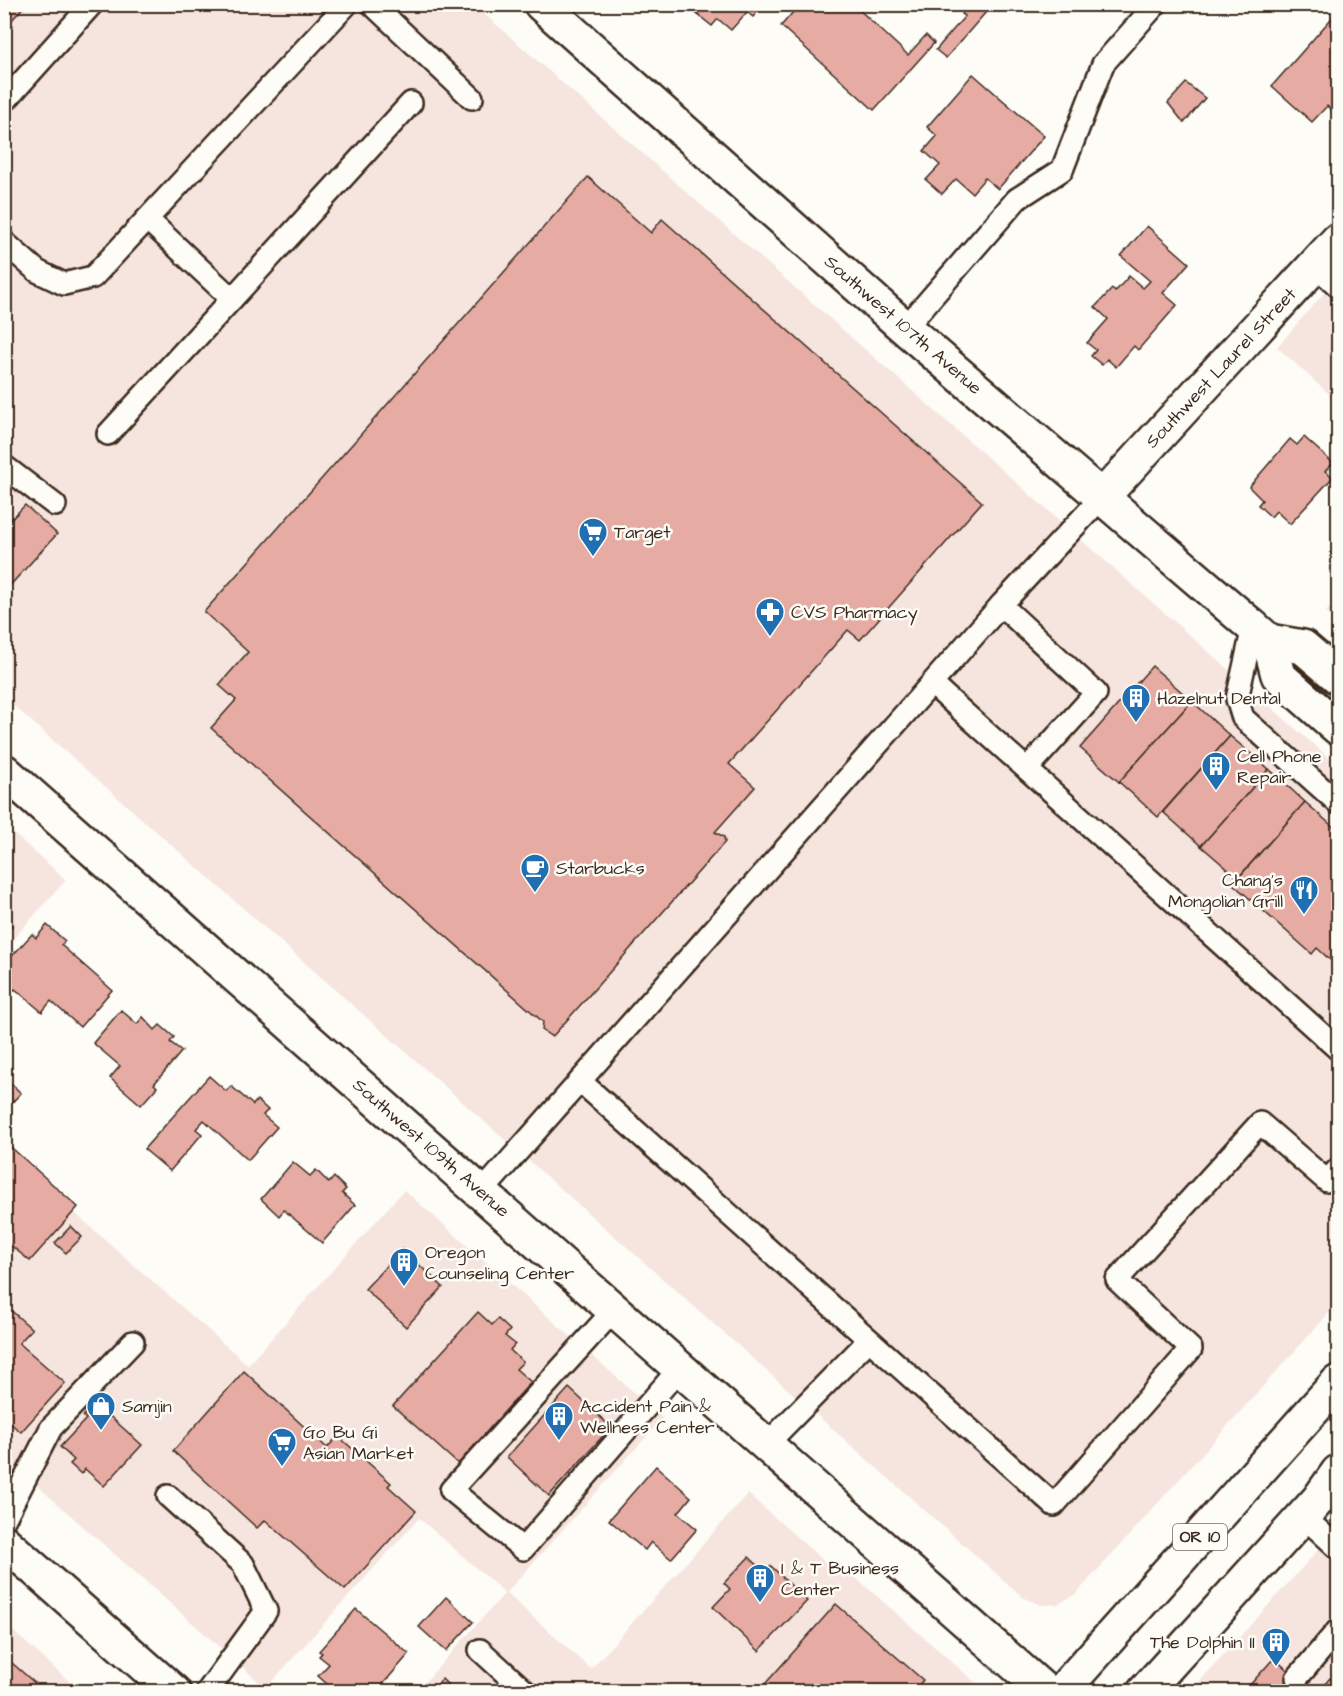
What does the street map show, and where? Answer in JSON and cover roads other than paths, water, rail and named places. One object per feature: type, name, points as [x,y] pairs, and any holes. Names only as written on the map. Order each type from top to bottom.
[{"type":"street","name":"Southwest 107th Avenue","points":[[541,4],[905,328],[1261,634]]},
{"type":"street","name":"Southwest Laurel Street","points":[[1103,496],[1327,276],[1338,240]]},
{"type":"street","points":[[1261,634],[1303,647],[1338,677]]},
{"type":"street","points":[[1261,634],[1278,675],[1338,728]]},
{"type":"street","name":"Southwest 109th Avenue","points":[[4,771],[1046,1692]]},
{"type":"street","name":"OR 10","points":[[1061,1692],[1338,1383]]},
{"type":"street","points":[[1144,1692],[1303,1516],[1338,1472]]},
{"type":"street","points":[[4,1542],[174,1692]]},
{"type":"lane","points":[[4,102],[92,4]]},
{"type":"lane","points":[[4,242],[37,271],[64,284],[93,277],[347,4]]},
{"type":"lane","points":[[372,4],[472,98]]},
{"type":"lane","points":[[905,328],[1017,199],[1062,170],[1103,64],[1156,4]]},
{"type":"lane","points":[[108,434],[411,103]]},
{"type":"lane","points":[[147,219],[232,299]]},
{"type":"lane","points":[[4,466],[55,505]]},
{"type":"lane","points":[[481,1193],[1001,605],[1103,496]]},
{"type":"lane","points":[[1001,605],[1096,693],[1027,769]]},
{"type":"lane","points":[[1261,634],[1237,699],[1243,718],[1338,803]]},
{"type":"lane","points":[[932,684],[1338,1049]]},
{"type":"lane","points":[[580,1081],[1054,1505],[1191,1349],[1117,1280],[1260,1123],[1327,1182],[1338,1169]]},
{"type":"lane","points":[[614,1310],[451,1490],[523,1549],[681,1368]]},
{"type":"lane","points":[[767,1444],[869,1340]]},
{"type":"lane","points":[[4,1520],[51,1428],[133,1342]]},
{"type":"lane","points":[[168,1496],[243,1564],[266,1611],[207,1692]]},
{"type":"lane","points":[[1303,1516],[1338,1548]]},
{"type":"lane","points":[[1297,1678],[1338,1630]]},
{"type":"lane","points":[[480,1650],[526,1692]]},
{"type":"place","name":"Target","points":[[593,558]]},
{"type":"place","name":"CVS Pharmacy","points":[[770,638]]},
{"type":"place","name":"Hazelnut Dental","points":[[1136,724]]},
{"type":"place","name":"Cell Phone Repair","points":[[1216,792]]},
{"type":"place","name":"Starbucks","points":[[535,894]]},
{"type":"place","name":"Chang's Mongolian Grill","points":[[1304,916]]},
{"type":"place","name":"Oregon Counseling Center","points":[[404,1288]]},
{"type":"place","name":"Samjin","points":[[101,1432]]},
{"type":"place","name":"Accident Pain & Wellness Center","points":[[559,1442]]},
{"type":"place","name":"Go Bu Gi Asian Market","points":[[282,1468]]},
{"type":"place","name":"I & T Business Center","points":[[760,1604]]},
{"type":"place","name":"The Dolphin II","points":[[1276,1668]]}]
